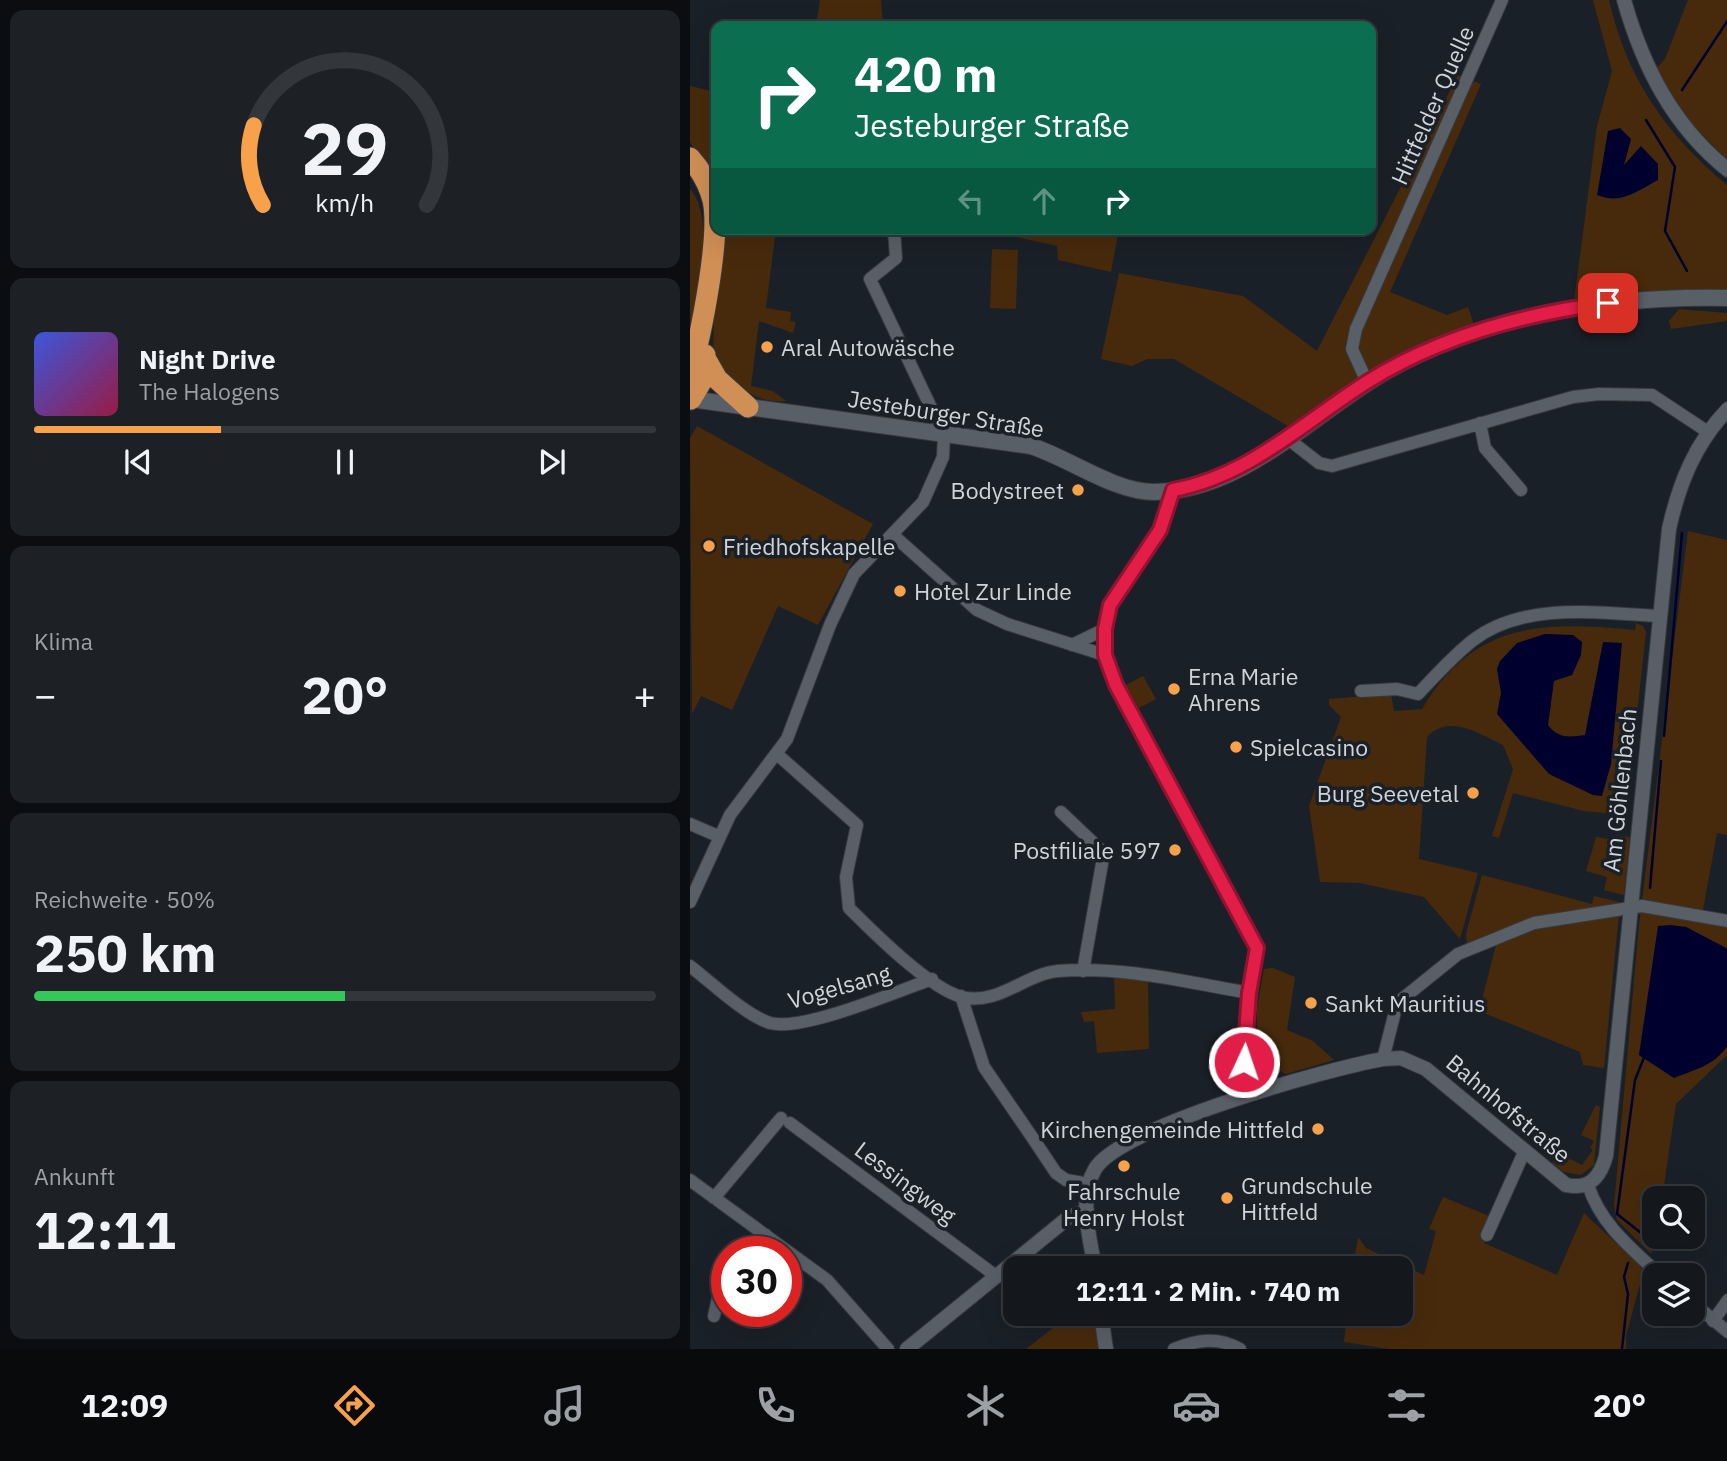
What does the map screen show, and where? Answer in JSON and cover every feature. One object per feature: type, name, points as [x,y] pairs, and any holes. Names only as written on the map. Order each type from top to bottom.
[{"type":"highway","points":[[690,158],[711,196]]},
{"type":"highway","points":[[690,180],[703,200],[711,223]]},
{"type":"highway","points":[[691,399],[701,382],[698,365],[712,235]]},
{"type":"highway","points":[[698,365],[748,407]]},
{"type":"main road","name":"Jesteburger Straße","points":[[691,399],[1031,446],[1058,455],[1125,487],[1155,492],[1173,490],[1229,474],[1287,438],[1367,382],[1457,338],[1519,319],[1608,303],[1723,299]]},
{"type":"street","name":"Hittfelder Quelle","points":[[1367,382],[1352,349],[1356,329],[1502,0]]},
{"type":"street","points":[[1624,0],[1646,62],[1675,116],[1694,140],[1728,170]]},
{"type":"street","points":[[690,902],[718,836],[730,816],[778,755],[795,721],[843,593],[854,574],[923,502],[943,457],[944,435],[870,279],[896,258],[894,235]]},
{"type":"street","points":[[1287,438],[1319,463],[1332,466],[1573,397],[1625,393],[1652,395],[1708,432]]},
{"type":"street","name":"Am Göhlenbach","points":[[1588,1185],[1601,1171],[1606,1156],[1665,555],[1674,505],[1688,467],[1708,432],[1728,409]]},
{"type":"street","points":[[1480,424],[1485,448],[1521,490]]},
{"type":"street","points":[[1173,490],[1160,530],[1110,605],[1105,629],[1105,655],[1116,685],[1257,948],[1249,993],[1244,1062],[1247,1094]]},
{"type":"street","points":[[893,535],[977,610],[1007,624],[1105,655]]},
{"type":"street","points":[[1360,691],[1397,689],[1417,694],[1472,641],[1517,620],[1567,612],[1660,616]]},
{"type":"street","points":[[1072,645],[1105,629]]},
{"type":"street","points":[[778,755],[857,825],[846,877],[849,908],[884,943],[932,979],[961,996],[985,997],[1055,972],[1083,971],[1159,976],[1249,993]]},
{"type":"street","points":[[1061,812],[1101,850],[1102,869],[1083,971]]},
{"type":"street","points":[[690,824],[718,836]]},
{"type":"street","points":[[1383,1059],[1396,1008],[1401,1000],[1458,954],[1534,923],[1642,906],[1728,921]]},
{"type":"street","name":"Vogelsang","points":[[690,966],[755,1015],[770,1023],[796,1023],[837,1012],[932,979]]},
{"type":"street","points":[[961,996],[984,1067],[1049,1162],[1066,1180],[1089,1184],[1087,1211],[1093,1256]]},
{"type":"street","name":"Bahnhofstraße","points":[[1089,1184],[1105,1157],[1126,1141],[1247,1094],[1383,1059],[1401,1058],[1426,1069],[1566,1185],[1588,1185],[1593,1202],[1608,1225],[1647,1263]]},
{"type":"street","name":"Lessingweg","points":[[714,1198],[786,1120],[996,1276]]},
{"type":"street","points":[[1487,1235],[1525,1150]]},
{"type":"street","points":[[690,1180],[827,1280],[888,1349]]},
{"type":"street","points":[[906,1349],[1069,1217],[1087,1211]]},
{"type":"street","points":[[1714,1321],[1728,1300]]},
{"type":"street","points":[[1705,1313],[1728,1332]]},
{"type":"street","points":[[1103,1326],[1106,1349]]},
{"type":"street","points":[[1174,1349],[1196,1340],[1223,1342],[1240,1349]]},
{"type":"shaded area","points":[[820,0],[881,0],[883,21],[817,21]]},
{"type":"shaded area","points":[[1593,0],[1609,0],[1626,55],[1652,103],[1685,146],[1727,185],[1727,292],[1708,289],[1574,301],[1597,126],[1612,71]]},
{"type":"shaded area","points":[[1688,0],[1727,0],[1727,160],[1675,106],[1656,69],[1665,59]]},
{"type":"shaded area","points":[[1458,75],[1481,84],[1390,292],[1447,315],[1468,307],[1474,325],[1358,380],[1288,426],[1174,359],[1147,359],[1132,366],[1101,359],[1119,273],[1243,296],[1317,351]]},
{"type":"shaded area","points":[[690,86],[711,91],[711,176],[690,142]]},
{"type":"shaded area","points":[[690,189],[698,202],[703,239],[690,338]]},
{"type":"shaded area","points":[[725,235],[775,235],[766,308],[791,312],[790,321],[796,322],[793,333],[759,321],[751,386],[773,391],[786,401],[763,399],[745,390],[713,360],[714,317]]},
{"type":"shaded area","points":[[1007,235],[1118,235],[1111,272],[1058,260],[1057,246]]},
{"type":"shaded area","points":[[992,249],[1018,250],[1016,309],[990,308]]},
{"type":"shaded area","points":[[1679,309],[1727,313],[1727,321],[1671,329],[1669,321]]},
{"type":"shaded area","points":[[697,426],[873,524],[818,625],[778,606],[732,710],[701,696],[692,714],[690,438]]},
{"type":"shaded area","points":[[1688,531],[1727,540],[1727,835],[1717,833],[1702,915],[1727,921],[1727,949],[1686,927],[1664,926],[1639,1055],[1674,1078],[1717,1058],[1727,1046],[1727,1055],[1676,1104],[1664,1186],[1642,1186],[1642,1245],[1617,1220],[1614,1205],[1639,925]]},
{"type":"shaded area","points":[[1636,623],[1643,626],[1646,632],[1626,815],[1584,811],[1513,793],[1499,838],[1492,836],[1513,769],[1503,745],[1475,731],[1455,726],[1445,727],[1427,737],[1419,859],[1478,873],[1460,939],[1424,897],[1360,883],[1320,882],[1309,806],[1341,717],[1329,705],[1329,699],[1391,694],[1394,711],[1422,709],[1442,680],[1464,658],[1488,643],[1514,633],[1541,628],[1570,626],[1635,630]]},
{"type":"shaded area","points":[[1143,676],[1156,699],[1139,708],[1126,685]]},
{"type":"shaded area","points":[[1616,835],[1630,837],[1624,895],[1604,890],[1607,877],[1586,871],[1596,837],[1615,840]]},
{"type":"shaded area","points":[[1482,875],[1592,904],[1594,896],[1619,902],[1618,907],[1467,944],[1466,934]]},
{"type":"shaded area","points":[[1619,913],[1604,1068],[1583,1065],[1580,1052],[1479,1011],[1496,945],[1534,928]]},
{"type":"shaded area","points":[[1273,968],[1295,977],[1287,1030],[1313,1041],[1334,1060],[1286,1074],[1257,1059],[1257,1007],[1264,969]]},
{"type":"shaded area","points":[[1114,978],[1148,980],[1149,1049],[1097,1053],[1094,1021],[1084,1022],[1081,1012],[1115,1009]]},
{"type":"shaded area","points":[[1596,1105],[1600,1107],[1594,1165],[1581,1175],[1564,1172],[1552,1163],[1560,1154],[1582,1165],[1593,1150],[1590,1148],[1594,1141],[1581,1135]]},
{"type":"shaded area","points":[[1443,1197],[1494,1218],[1484,1243],[1557,1275],[1584,1213],[1642,1267],[1642,1276],[1626,1336],[1626,1349],[1389,1349],[1344,1342],[1346,1326],[1413,1326],[1413,1270],[1424,1275],[1436,1231],[1429,1229]]},
{"type":"shaded area","points":[[1358,1237],[1366,1248],[1383,1256],[1355,1256]]},
{"type":"shaded area","points":[[1055,1326],[1097,1326],[1100,1349],[1026,1349]]},
{"type":"water","points":[[1620,128],[1631,139],[1624,165],[1641,146],[1658,164],[1658,180],[1621,198],[1606,198],[1597,195],[1608,131]]},
{"type":"water","points":[[1545,634],[1573,635],[1582,642],[1581,655],[1572,675],[1554,681],[1548,725],[1556,733],[1565,736],[1585,735],[1603,642],[1622,643],[1611,764],[1602,796],[1593,795],[1549,774],[1497,714],[1501,693],[1497,669],[1500,661],[1517,643]]},
{"type":"water","points":[[1658,926],[1686,927],[1728,949],[1727,1046],[1710,1062],[1674,1078],[1639,1055]]},
{"type":"waterway","points":[[1682,90],[1728,20]]},
{"type":"waterway","points":[[1646,120],[1675,167],[1665,231],[1687,271]]},
{"type":"waterway","points":[[1664,736],[1682,533]]},
{"type":"waterway","points":[[1650,888],[1661,761]]},
{"type":"waterway","points":[[1642,1234],[1617,1214],[1635,1080],[1645,1055]]},
{"type":"waterway","points":[[1622,1349],[1628,1294],[1624,1277],[1628,1263]]},
{"type":"place","name":"Aral Autowäsche","points":[[767,347]]},
{"type":"place","name":"Bodystreet","points":[[1078,490]]},
{"type":"place","name":"Friedhofskapelle","points":[[709,546]]},
{"type":"place","name":"Hotel Zur Linde","points":[[900,591]]},
{"type":"place","name":"Erna Marie Ahrens","points":[[1174,689]]},
{"type":"place","name":"Spielcasino","points":[[1236,747]]},
{"type":"place","name":"Burg Seevetal","points":[[1473,793]]},
{"type":"place","name":"Postfiliale 597","points":[[1175,850]]},
{"type":"place","name":"Sankt Mauritius","points":[[1311,1003]]},
{"type":"place","name":"Kirchengemeinde Hittfeld","points":[[1318,1129]]},
{"type":"place","name":"Fahrschule Henry Holst","points":[[1124,1166]]},
{"type":"place","name":"Grundschule Hittfeld","points":[[1227,1198]]},
{"type":"route","points":[[1244,1062],[1249,993],[1257,948],[1116,685],[1105,655],[1105,629],[1110,605],[1160,530],[1173,490],[1229,474],[1367,382],[1434,347],[1508,322],[1608,303]]}]
